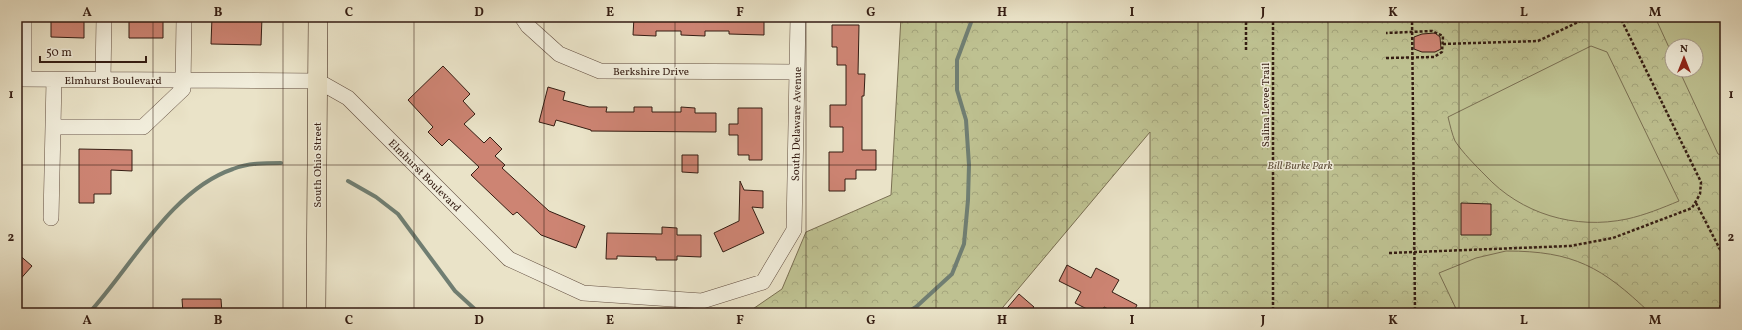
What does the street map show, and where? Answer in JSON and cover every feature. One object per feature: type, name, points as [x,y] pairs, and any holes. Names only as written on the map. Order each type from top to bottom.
[{"type":"main road","name":"South Ohio Street","points":[[316,313],[318,17]]},
{"type":"street","points":[[20,79],[24,17]]},
{"type":"street","points":[[103,80],[104,17]]},
{"type":"street","points":[[52,127],[143,127],[183,89],[184,17]]},
{"type":"street","name":"Berkshire Drive","points":[[522,17],[528,26],[559,54],[600,70],[798,72]]},
{"type":"street","name":"South Delaware Avenue","points":[[794,230],[798,17]]},
{"type":"street","name":"Elmhurst Boulevard","points":[[20,79],[318,81],[348,98],[509,259],[582,293],[702,301],[763,282],[794,230]]},
{"type":"street","points":[[51,218],[54,80]]},
{"type":"path","points":[[1246,17],[1246,50]]},
{"type":"path","name":"Salina Levee Trail","points":[[1273,17],[1273,313]]},
{"type":"path","points":[[1412,17],[1415,313]]},
{"type":"path","points":[[1443,44],[1538,41],[1589,17]]},
{"type":"path","points":[[1389,253],[1562,246],[1606,240],[1692,208],[1700,194],[1701,182],[1620,17]]},
{"type":"path","points":[[1386,33],[1432,31],[1443,36],[1442,52],[1434,57],[1386,58]]},
{"type":"path","points":[[1695,202],[1725,259]]},
{"type":"path","points":[[1719,313],[1725,284]]},
{"type":"green space","name":"Bill Burke Park","points":[[901,17],[1725,17],[1725,313],[1150,313],[1150,132],[998,313],[747,313],[782,289],[806,232],[891,195]]},
{"type":"green space","points":[[1655,17],[1725,17],[1725,156],[1718,154],[1683,78],[1704,78],[1704,38],[1665,38]]},
{"type":"green space","points":[[1591,46],[1607,52],[1679,201],[1660,209],[1627,219],[1607,222],[1569,220],[1550,216],[1515,200],[1499,189],[1469,159],[1455,141],[1448,117]]},
{"type":"green space","points":[[1506,251],[1550,254],[1569,258],[1586,265],[1617,284],[1650,313],[1458,313],[1439,273],[1476,258]]},
{"type":"building","points":[[51,17],[84,17],[84,38],[51,37]]},
{"type":"building","points":[[129,17],[163,17],[163,38],[129,38]]},
{"type":"building","points":[[212,17],[262,17],[261,45],[211,44]]},
{"type":"building","points":[[634,17],[764,17],[764,35],[729,34],[729,31],[705,31],[705,36],[681,35],[681,31],[656,31],[656,36],[633,35]]},
{"type":"building","points":[[832,25],[859,25],[858,74],[865,74],[864,96],[862,96],[862,150],[876,150],[876,170],[856,170],[856,179],[845,179],[845,191],[829,191],[829,152],[843,152],[843,127],[830,127],[830,105],[846,105],[846,65],[837,65],[837,47],[832,47]]},
{"type":"building","points":[[1435,33],[1440,37],[1441,49],[1435,52],[1422,52],[1414,49],[1414,37],[1422,34]]},
{"type":"building","points":[[443,66],[470,94],[463,101],[475,114],[464,124],[484,143],[490,137],[502,149],[495,156],[505,165],[502,168],[549,211],[585,226],[576,248],[541,235],[517,212],[513,215],[471,175],[479,167],[449,139],[442,146],[428,132],[433,127],[408,100]]},
{"type":"building","points":[[548,87],[565,92],[563,100],[589,107],[607,107],[606,112],[634,112],[634,107],[652,107],[652,112],[681,112],[681,107],[695,108],[695,113],[716,113],[716,132],[591,131],[556,120],[554,126],[539,122]]},
{"type":"building","points":[[738,108],[762,108],[762,160],[749,160],[749,155],[738,155],[738,135],[729,135],[729,124],[738,124]]},
{"type":"building","points":[[79,149],[132,150],[132,171],[111,170],[111,194],[94,194],[94,203],[79,203]]},
{"type":"building","points":[[682,155],[698,155],[698,173],[682,172]]},
{"type":"building","points":[[740,181],[744,190],[763,191],[763,208],[752,207],[764,233],[723,252],[714,233],[739,221]]},
{"type":"building","points":[[1461,203],[1491,204],[1491,235],[1461,235]]},
{"type":"building","points":[[662,227],[677,228],[677,235],[701,235],[701,257],[677,256],[677,260],[656,260],[656,257],[617,256],[617,259],[606,259],[607,233],[662,234]]},
{"type":"building","points":[[17,253],[32,266],[17,283]]},
{"type":"building","points":[[1067,265],[1091,278],[1096,268],[1119,280],[1112,292],[1137,305],[1133,313],[1117,313],[1104,307],[1101,313],[1095,313],[1075,303],[1081,292],[1059,281]]},
{"type":"building","points":[[1019,294],[1034,307],[1029,313],[1003,313]]},
{"type":"building","points":[[182,299],[221,299],[222,313],[183,313]]},
{"type":"waterway","points":[[906,313],[916,307],[952,274],[964,244],[968,200],[969,165],[966,120],[957,90],[957,60],[973,17]]},
{"type":"waterway","points":[[89,313],[154,231],[190,194],[211,179],[233,169],[257,164],[281,163]]},
{"type":"waterway","points":[[348,181],[376,197],[398,214],[455,291],[479,313]]}]
